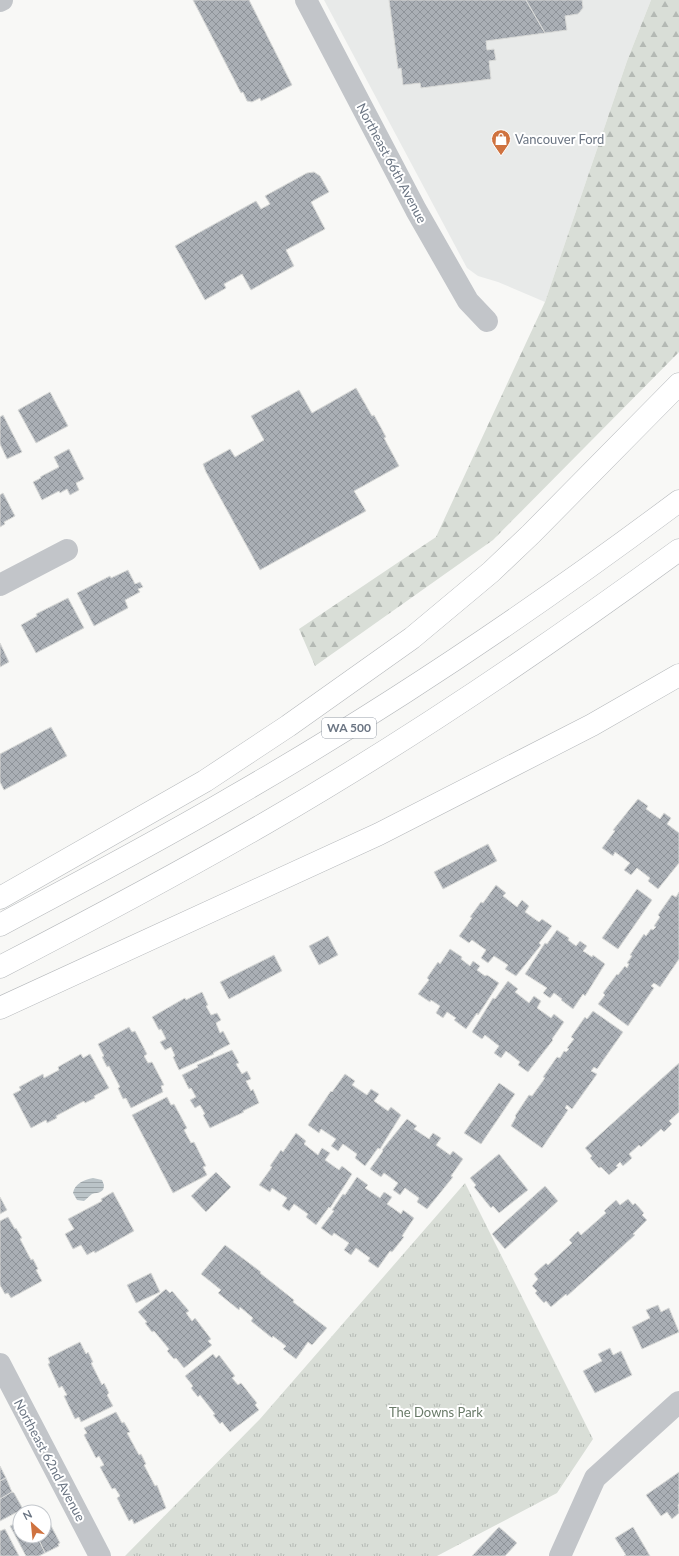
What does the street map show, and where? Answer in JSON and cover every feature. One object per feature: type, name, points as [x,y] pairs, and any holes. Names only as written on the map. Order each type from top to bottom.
[{"type":"highway","points":[[0,898],[205,781],[294,722],[412,638],[491,572],[531,534],[679,384]]},
{"type":"highway","name":"WA 500","points":[[0,925],[159,840],[345,730],[414,687],[493,634],[679,501]]},
{"type":"highway","name":"WA 500","points":[[0,967],[164,880],[265,823],[351,771],[444,713],[544,647],[679,550]]},
{"type":"highway","points":[[0,1008],[379,834],[592,725],[679,675]]},
{"type":"street","name":"Northeast 66th Avenue","points":[[306,0],[416,210],[468,301],[487,321]]},
{"type":"street","points":[[0,585],[67,550]]},
{"type":"street","name":"Northeast 62nd Avenue","points":[[3,1376],[100,1556]]},
{"type":"street","points":[[560,1556],[595,1478],[679,1402]]},
{"type":"shaded area","name":"Vancouver Ford","points":[[324,0],[651,0],[627,61],[545,302],[498,282],[478,276],[467,268]]},
{"type":"shaded area","points":[[93,1178],[102,1180],[104,1185],[103,1190],[92,1194],[84,1201],[77,1200],[73,1193],[78,1184]]},
{"type":"green space","points":[[651,0],[679,0],[679,352],[493,540],[315,666],[299,629],[436,537],[545,302],[627,61]]},
{"type":"green space","name":"The Downs Park","points":[[465,1183],[593,1439],[557,1493],[437,1556],[125,1556],[260,1419]]},
{"type":"building","points":[[193,0],[249,0],[292,85],[261,101],[260,98],[252,102],[247,101],[243,92],[241,93]]},
{"type":"building","points":[[389,0],[526,0],[545,33],[486,41],[487,50],[494,49],[496,60],[489,61],[491,79],[421,88],[420,83],[403,85],[401,68],[398,69]]},
{"type":"building","points":[[526,0],[582,0],[583,8],[578,14],[565,16],[567,30],[545,33]]},
{"type":"building","points":[[314,172],[320,176],[329,192],[311,202],[325,229],[286,250],[294,266],[251,290],[242,274],[224,284],[226,288],[205,300],[175,246],[256,201],[261,209],[270,204],[265,196],[307,173]]},
{"type":"building","points":[[356,388],[372,416],[374,415],[399,466],[354,491],[366,511],[260,570],[203,464],[230,449],[235,457],[264,440],[251,416],[299,390],[312,413]]},
{"type":"building","points":[[50,392],[68,426],[36,443],[18,410]]},
{"type":"building","points":[[3,415],[22,452],[7,459],[0,444],[0,417]]},
{"type":"building","points":[[69,449],[84,479],[76,483],[79,490],[70,495],[67,489],[60,493],[59,491],[42,500],[33,482],[59,467],[54,457]]},
{"type":"building","points":[[3,493],[15,516],[4,522],[5,524],[0,527],[0,495]]},
{"type":"building","points":[[128,570],[135,584],[140,582],[143,587],[138,589],[140,592],[125,600],[128,608],[94,626],[77,593],[110,576],[111,578]]},
{"type":"building","points":[[68,598],[84,628],[36,653],[21,625],[37,616],[36,614]]},
{"type":"building","points":[[0,643],[9,662],[0,667]]},
{"type":"building","points":[[51,727],[67,756],[4,790],[0,782],[0,754]]},
{"type":"building","points":[[638,799],[648,806],[646,809],[660,819],[664,813],[671,818],[667,824],[679,833],[679,863],[658,889],[648,881],[650,878],[637,868],[631,875],[624,870],[630,863],[615,852],[613,856],[602,848],[615,831],[613,830]]},
{"type":"building","points":[[488,844],[497,861],[443,889],[434,872]]},
{"type":"building","points":[[496,885],[506,893],[503,896],[517,907],[522,900],[529,906],[525,912],[539,922],[542,919],[552,926],[539,943],[541,945],[516,976],[505,969],[508,965],[494,956],[488,963],[481,958],[486,950],[472,940],[469,943],[459,936],[472,918],[470,917],[481,902],[483,903]]},
{"type":"building","points":[[637,889],[652,900],[618,949],[602,938]]},
{"type":"building","points":[[679,892],[679,959],[660,987],[654,983],[651,986],[654,988],[628,1026],[598,1004],[605,995],[603,993],[617,974],[618,975],[625,966],[627,968],[629,964],[627,963],[632,956],[630,955],[644,934],[646,936],[651,929],[653,930],[656,927],[654,926],[660,917],[658,915],[672,895],[676,897]]},
{"type":"building","points":[[557,930],[569,938],[568,940],[576,946],[580,941],[587,946],[583,951],[592,957],[593,955],[605,964],[585,996],[583,994],[573,1009],[554,993],[550,998],[543,993],[547,988],[525,974],[545,943],[547,944]]},
{"type":"building","points":[[328,936],[338,955],[319,965],[309,946]]},
{"type":"building","points":[[450,949],[462,957],[461,959],[470,966],[473,961],[480,966],[477,970],[499,983],[478,1015],[477,1013],[466,1029],[454,1020],[456,1018],[447,1012],[443,1018],[436,1013],[440,1006],[431,1000],[430,1002],[418,994],[429,980],[427,978],[438,962],[440,964]]},
{"type":"building","points":[[274,955],[282,971],[229,999],[220,982]]},
{"type":"building","points":[[508,981],[518,989],[515,992],[529,1003],[534,996],[541,1001],[537,1008],[551,1018],[554,1014],[564,1022],[552,1039],[553,1040],[528,1072],[518,1065],[520,1062],[506,1051],[501,1058],[494,1053],[499,1046],[485,1035],[482,1039],[472,1032],[493,998],[495,999]]},
{"type":"building","points":[[202,992],[208,1005],[206,1006],[211,1015],[217,1013],[221,1020],[216,1023],[220,1033],[223,1031],[230,1044],[213,1053],[214,1054],[179,1070],[173,1057],[175,1056],[171,1047],[165,1050],[160,1042],[166,1039],[152,1017],[185,998],[186,1000]]},
{"type":"building","points":[[593,1011],[623,1032],[597,1069],[594,1067],[591,1071],[597,1074],[572,1109],[567,1105],[565,1108],[568,1110],[542,1148],[511,1126],[516,1117],[515,1116],[529,1095],[532,1096],[545,1078],[543,1077],[557,1057],[560,1058],[564,1051],[566,1052],[569,1049],[567,1048],[574,1039],[571,1037],[585,1017],[587,1019]]},
{"type":"building","points":[[129,1027],[132,1032],[135,1031],[147,1054],[144,1056],[148,1063],[152,1062],[164,1085],[161,1086],[163,1092],[131,1108],[126,1098],[123,1099],[118,1088],[120,1087],[109,1066],[107,1067],[102,1057],[104,1056],[98,1044]]},
{"type":"building","points":[[232,1050],[239,1063],[236,1064],[242,1074],[247,1071],[251,1079],[246,1081],[251,1091],[253,1089],[259,1103],[210,1128],[203,1115],[205,1114],[200,1105],[195,1108],[190,1100],[196,1097],[191,1088],[189,1089],[182,1075],[198,1067],[197,1065]]},
{"type":"building","points":[[81,1054],[83,1058],[90,1054],[109,1088],[94,1096],[95,1098],[85,1103],[84,1101],[56,1116],[57,1118],[47,1123],[46,1120],[31,1128],[13,1094],[21,1090],[19,1087],[43,1074],[44,1078],[59,1070],[58,1067]]},
{"type":"building","points":[[679,1063],[679,1112],[669,1121],[672,1124],[664,1132],[661,1129],[641,1147],[639,1145],[629,1154],[632,1158],[623,1166],[620,1162],[616,1166],[618,1167],[609,1175],[601,1167],[599,1168],[590,1158],[592,1156],[585,1148]]},
{"type":"building","points":[[345,1074],[355,1081],[352,1085],[367,1095],[371,1089],[379,1094],[374,1101],[388,1111],[391,1107],[401,1115],[380,1149],[378,1148],[365,1166],[355,1158],[357,1154],[343,1144],[338,1151],[331,1146],[336,1139],[321,1129],[319,1133],[308,1125],[331,1091],[332,1092]]},
{"type":"building","points":[[499,1083],[515,1094],[481,1144],[464,1133]]},
{"type":"building","points":[[167,1097],[171,1105],[174,1104],[187,1128],[184,1130],[191,1143],[194,1142],[206,1166],[203,1167],[207,1175],[173,1193],[132,1115]]},
{"type":"building","points":[[407,1119],[417,1126],[414,1129],[429,1139],[433,1133],[441,1138],[436,1145],[450,1155],[453,1151],[463,1159],[451,1176],[453,1177],[427,1209],[417,1202],[419,1198],[405,1188],[400,1195],[393,1190],[398,1183],[384,1173],[381,1177],[370,1169],[383,1151],[382,1150]]},
{"type":"building","points":[[296,1133],[306,1141],[304,1144],[318,1155],[322,1148],[330,1153],[325,1160],[339,1170],[342,1166],[352,1174],[330,1208],[329,1207],[316,1225],[306,1217],[308,1214],[294,1204],[289,1211],[282,1206],[287,1198],[272,1188],[270,1192],[259,1185],[272,1167],[270,1166],[281,1150],[283,1152]]},
{"type":"building","points":[[499,1154],[528,1190],[499,1213],[493,1206],[491,1208],[474,1187],[476,1185],[470,1178]]},
{"type":"building","points":[[216,1172],[231,1187],[206,1212],[191,1196]]},
{"type":"building","points":[[357,1177],[368,1185],[365,1188],[380,1198],[384,1192],[392,1197],[387,1204],[401,1214],[403,1210],[414,1218],[402,1236],[404,1237],[392,1252],[390,1251],[378,1268],[368,1261],[370,1258],[356,1248],[351,1255],[344,1250],[349,1243],[334,1233],[332,1236],[321,1228],[334,1211],[332,1210],[343,1194],[345,1195]]},
{"type":"building","points":[[545,1186],[558,1201],[505,1249],[492,1234]]},
{"type":"building","points":[[113,1192],[134,1231],[95,1253],[94,1251],[87,1255],[81,1245],[73,1249],[65,1234],[74,1229],[68,1219],[102,1201],[101,1199]]},
{"type":"building","points":[[0,1197],[7,1210],[0,1214]]},
{"type":"building","points":[[628,1199],[633,1205],[635,1203],[644,1213],[642,1215],[647,1220],[633,1234],[635,1235],[567,1296],[566,1294],[551,1307],[546,1301],[544,1303],[535,1293],[537,1291],[532,1286],[538,1279],[534,1274],[546,1263],[548,1265],[572,1243],[569,1240],[578,1231],[581,1235],[606,1213],[604,1211],[616,1200],[620,1205]]},
{"type":"building","points":[[8,1217],[22,1238],[20,1239],[31,1260],[33,1259],[38,1269],[36,1270],[42,1281],[11,1298],[8,1293],[5,1294],[0,1285],[0,1221]]},
{"type":"building","points":[[225,1245],[261,1272],[260,1273],[294,1300],[293,1302],[327,1328],[312,1345],[308,1342],[296,1359],[283,1349],[286,1346],[273,1336],[272,1338],[251,1321],[253,1318],[240,1307],[239,1310],[218,1293],[221,1290],[201,1274]]},
{"type":"building","points":[[151,1273],[160,1292],[136,1303],[127,1285]]},
{"type":"building","points":[[166,1289],[170,1293],[172,1291],[189,1311],[186,1313],[192,1321],[195,1318],[211,1339],[208,1341],[212,1345],[184,1368],[176,1358],[174,1359],[167,1351],[169,1349],[154,1331],[152,1332],[145,1323],[147,1322],[138,1312]]},
{"type":"building","points":[[658,1305],[661,1312],[669,1308],[679,1332],[642,1349],[632,1327],[650,1318],[646,1310]]},
{"type":"building","points":[[80,1342],[86,1354],[88,1352],[93,1362],[91,1363],[102,1385],[104,1383],[109,1393],[107,1395],[113,1406],[81,1422],[79,1417],[75,1419],[64,1396],[67,1395],[62,1386],[59,1388],[48,1364],[50,1363],[48,1358]]},
{"type":"building","points":[[610,1348],[613,1355],[621,1351],[632,1375],[595,1393],[583,1371],[602,1361],[598,1354]]},
{"type":"building","points":[[213,1354],[216,1358],[219,1355],[235,1376],[232,1378],[238,1385],[241,1383],[257,1403],[255,1405],[259,1410],[230,1432],[222,1422],[220,1424],[213,1415],[215,1414],[200,1395],[198,1397],[191,1388],[193,1386],[185,1376]]},
{"type":"building","points":[[116,1412],[122,1423],[124,1422],[130,1432],[127,1433],[139,1455],[141,1454],[146,1464],[144,1465],[155,1486],[157,1485],[166,1508],[134,1524],[132,1519],[129,1521],[117,1498],[120,1496],[115,1488],[112,1489],[100,1467],[104,1465],[99,1456],[96,1458],[84,1435],[87,1433],[84,1428]]},
{"type":"building","points":[[0,1466],[6,1478],[0,1481]]},
{"type":"building","points":[[679,1472],[679,1513],[672,1519],[667,1512],[661,1516],[646,1495]]},
{"type":"building","points":[[6,1478],[12,1492],[0,1499],[0,1481]]},
{"type":"building","points":[[12,1492],[20,1504],[12,1504],[12,1515],[0,1521],[0,1499]]},
{"type":"building","points":[[499,1527],[517,1543],[505,1556],[472,1556]]},
{"type":"building","points":[[633,1527],[650,1556],[624,1556],[626,1555],[615,1538]]},
{"type":"building","points":[[52,1528],[60,1543],[58,1544],[59,1546],[45,1553],[41,1544],[52,1544]]},
{"type":"building","points":[[5,1529],[19,1556],[0,1556],[0,1531]]},
{"type":"building","points":[[20,1544],[41,1544],[45,1553],[39,1556],[26,1556]]},
{"type":"place","name":"Vancouver Ford","points":[[501,156]]}]
